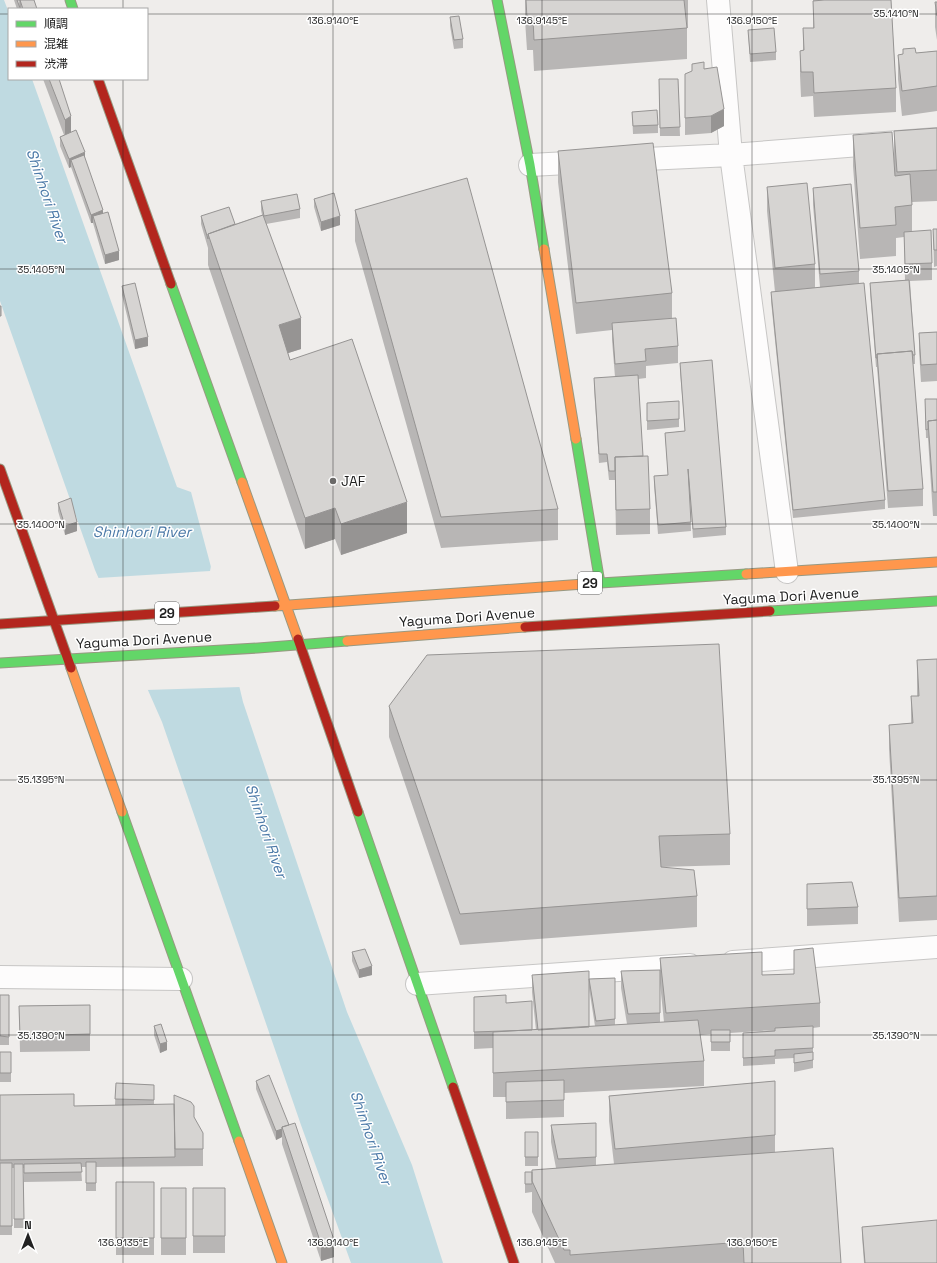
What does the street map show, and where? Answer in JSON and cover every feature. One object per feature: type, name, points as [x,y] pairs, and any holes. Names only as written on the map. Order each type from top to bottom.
[{"type":"street","points":[[497,0],[530,165],[600,583]]},
{"type":"street","points":[[718,0],[731,155],[787,572]]},
{"type":"street","points":[[98,80],[300,644],[514,1263]]},
{"type":"street","points":[[530,165],[731,155],[937,139]]},
{"type":"street","points":[[0,469],[282,1263]]},
{"type":"street","name":"Yaguma Dori Avenue","points":[[0,624],[286,606],[600,583],[937,562]]},
{"type":"street","name":"Yaguma Dori Avenue","points":[[0,663],[258,648],[606,621],[937,601]]},
{"type":"street","points":[[417,984],[937,947]]},
{"type":"street","points":[[0,977],[181,979]]},
{"type":"water","name":"Shinhori River","points":[[0,0],[4,0],[8,10],[8,80],[32,80],[177,487],[191,492],[211,567],[243,702],[347,1012],[412,1165],[443,1263],[351,1263],[301,1125],[162,722],[95,570],[0,301]]},
{"type":"pier","points":[[211,566],[213,566],[241,687],[146,690],[93,570],[98,578],[210,571]]},
{"type":"building","points":[[17,0],[20,0],[20,8]]},
{"type":"building","points":[[20,0],[34,0],[37,8],[23,8]]},
{"type":"building","points":[[526,0],[684,0],[687,28],[534,40],[533,19],[527,19]]},
{"type":"building","points":[[891,0],[896,88],[814,93],[813,72],[801,72],[800,51],[804,50],[803,28],[814,28],[813,1]]},
{"type":"building","points":[[935,2],[937,2],[937,16]]},
{"type":"building","points":[[459,16],[463,39],[454,40],[450,17]]},
{"type":"building","points":[[774,28],[776,52],[750,54],[748,30]]},
{"type":"building","points":[[915,48],[916,53],[937,51],[937,86],[902,91],[898,55],[903,54],[903,49]]},
{"type":"building","points":[[704,62],[704,69],[717,67],[724,109],[711,116],[685,118],[685,74],[692,71],[692,64]]},
{"type":"building","points":[[659,79],[678,79],[680,127],[660,128]]},
{"type":"building","points":[[49,80],[59,80],[71,116],[65,120]]},
{"type":"building","points":[[657,110],[658,125],[633,126],[632,112]]},
{"type":"building","points":[[937,128],[937,170],[897,172],[894,131]]},
{"type":"building","points":[[76,130],[85,152],[69,159],[60,137]]},
{"type":"building","points":[[892,132],[895,176],[910,174],[912,205],[895,207],[896,225],[860,228],[853,135]]},
{"type":"building","points":[[653,143],[672,293],[576,303],[558,151]]},
{"type":"building","points":[[84,155],[103,210],[91,215],[71,160]]},
{"type":"building","points":[[467,178],[558,509],[441,517],[355,210]]},
{"type":"building","points":[[807,183],[815,264],[775,268],[767,187]]},
{"type":"building","points":[[851,184],[859,271],[820,274],[813,188]]},
{"type":"building","points":[[334,193],[340,216],[321,222],[314,199]]},
{"type":"building","points":[[297,194],[300,209],[264,216],[261,201]]},
{"type":"building","points":[[229,207],[235,224],[208,234],[208,239],[201,216]]},
{"type":"building","points":[[108,212],[119,251],[105,255],[93,216]]},
{"type":"building","points":[[263,215],[301,318],[279,325],[290,360],[352,339],[407,502],[341,524],[335,508],[305,518],[208,234]]},
{"type":"building","points":[[933,229],[937,229],[937,250],[934,250]]},
{"type":"building","points":[[931,230],[932,263],[905,264],[904,232]]},
{"type":"building","points":[[909,280],[915,355],[913,355],[912,351],[877,354],[876,358],[870,283]]},
{"type":"building","points":[[135,283],[148,337],[135,340],[122,286]]},
{"type":"building","points":[[864,283],[885,500],[793,510],[771,292]]},
{"type":"building","points":[[676,318],[678,346],[645,349],[646,361],[615,364],[612,323]]},
{"type":"building","points":[[937,332],[937,364],[921,365],[919,333]]},
{"type":"building","points":[[912,351],[923,489],[888,491],[877,354]]},
{"type":"building","points":[[712,360],[726,527],[693,529],[688,469],[691,522],[658,525],[654,476],[668,475],[665,433],[685,431],[680,363]]},
{"type":"building","points":[[638,375],[643,456],[615,457],[615,471],[609,471],[607,454],[599,454],[594,378]]},
{"type":"building","points":[[925,399],[937,399],[937,420],[928,421],[928,429],[926,430]]},
{"type":"building","points":[[679,401],[679,419],[647,421],[647,403]]},
{"type":"building","points":[[937,420],[937,492],[933,492],[928,421]]},
{"type":"building","points":[[648,456],[650,509],[616,510],[615,457]]},
{"type":"building","points":[[71,498],[77,522],[65,526],[58,503]]},
{"type":"building","points":[[719,644],[730,834],[659,836],[661,867],[694,870],[697,896],[460,914],[389,706],[427,655]]},
{"type":"building","points":[[937,659],[937,896],[899,898],[889,725],[913,723],[911,696],[919,696],[917,660]]},
{"type":"building","points":[[852,882],[858,907],[807,909],[807,884]]},
{"type":"building","points":[[813,948],[820,1003],[666,1013],[660,958],[762,952],[762,975],[794,974],[794,950]]},
{"type":"building","points":[[365,949],[372,966],[359,970],[352,952]]},
{"type":"building","points":[[660,970],[660,1013],[628,1014],[621,971]]},
{"type":"building","points":[[589,971],[589,1027],[538,1030],[532,975]]},
{"type":"building","points":[[615,978],[615,1019],[596,1021],[589,979]]},
{"type":"building","points":[[0,995],[9,995],[9,1037],[0,1036]]},
{"type":"building","points":[[506,995],[506,1003],[532,1001],[532,1030],[474,1032],[474,997]]},
{"type":"building","points":[[90,1005],[90,1034],[20,1036],[19,1006]]},
{"type":"building","points":[[698,1020],[704,1061],[493,1073],[493,1032]]},
{"type":"building","points":[[161,1024],[167,1042],[160,1044],[154,1026]]},
{"type":"building","points":[[813,1026],[813,1048],[775,1050],[775,1056],[743,1058],[743,1033],[775,1031],[775,1028]]},
{"type":"building","points":[[711,1030],[730,1030],[730,1042],[711,1042]]},
{"type":"building","points":[[0,1052],[11,1052],[11,1073],[0,1073]]},
{"type":"building","points":[[813,1052],[813,1060],[794,1063],[794,1054]]},
{"type":"building","points":[[269,1075],[289,1125],[276,1131],[256,1081]]},
{"type":"building","points":[[564,1080],[564,1100],[506,1102],[506,1082]]},
{"type":"building","points":[[775,1081],[775,1135],[615,1149],[609,1096]]},
{"type":"building","points":[[116,1083],[154,1085],[154,1100],[115,1099]]},
{"type":"building","points":[[74,1094],[74,1106],[174,1104],[175,1157],[0,1160],[0,1095]]},
{"type":"building","points":[[174,1095],[191,1102],[194,1106],[194,1117],[203,1133],[203,1149],[175,1149]]},
{"type":"building","points":[[295,1123],[334,1240],[321,1244],[282,1127]]},
{"type":"building","points":[[596,1123],[596,1157],[558,1159],[551,1125]]},
{"type":"building","points":[[525,1132],[538,1132],[538,1157],[525,1157]]},
{"type":"building","points":[[833,1148],[841,1263],[744,1263],[743,1242],[570,1255],[570,1250],[564,1250],[532,1181],[532,1170]]},
{"type":"building","points":[[86,1162],[96,1162],[96,1183],[86,1183]]},
{"type":"building","points":[[0,1163],[12,1163],[12,1226],[0,1226]]},
{"type":"building","points":[[81,1163],[82,1172],[24,1173],[24,1164]]},
{"type":"building","points":[[14,1164],[23,1164],[24,1219],[14,1219]]},
{"type":"building","points":[[525,1172],[532,1172],[532,1184],[525,1184]]},
{"type":"building","points":[[116,1182],[154,1182],[154,1238],[116,1238]]},
{"type":"building","points":[[161,1188],[186,1188],[186,1238],[161,1238]]},
{"type":"building","points":[[193,1188],[225,1188],[225,1236],[193,1236]]},
{"type":"building","points":[[937,1220],[937,1263],[865,1263],[862,1227]]},
{"type":"traffic: fast","points":[[70,0],[73,8]]},
{"type":"traffic: fast","points":[[497,0],[530,165],[544,249]]},
{"type":"traffic: fast","points":[[171,284],[242,482]]},
{"type":"traffic: fast","points":[[576,439],[600,583]]},
{"type":"traffic: fast","points":[[584,584],[746,574]]},
{"type":"traffic: fast","points":[[770,611],[937,601]]},
{"type":"traffic: fast","points":[[0,663],[258,648],[347,641]]},
{"type":"traffic: fast","points":[[122,812],[239,1141]]},
{"type":"traffic: fast","points":[[358,812],[453,1087]]},
{"type":"traffic: slow","points":[[544,249],[576,439]]},
{"type":"traffic: slow","points":[[242,482],[298,639]]},
{"type":"traffic: slow","points":[[746,574],[937,562]]},
{"type":"traffic: slow","points":[[275,606],[584,584]]},
{"type":"traffic: slow","points":[[347,641],[525,627]]},
{"type":"traffic: slow","points":[[71,668],[122,812]]},
{"type":"traffic: slow","points":[[239,1141],[282,1263]]},
{"type":"traffic: jam","points":[[98,80],[171,284]]},
{"type":"traffic: jam","points":[[0,469],[71,668]]},
{"type":"traffic: jam","points":[[0,624],[275,606]]},
{"type":"traffic: jam","points":[[525,627],[770,611]]},
{"type":"traffic: jam","points":[[298,639],[358,812]]},
{"type":"traffic: jam","points":[[453,1087],[514,1263]]},
{"type":"place","name":"JAF","points":[[333,481]]}]
